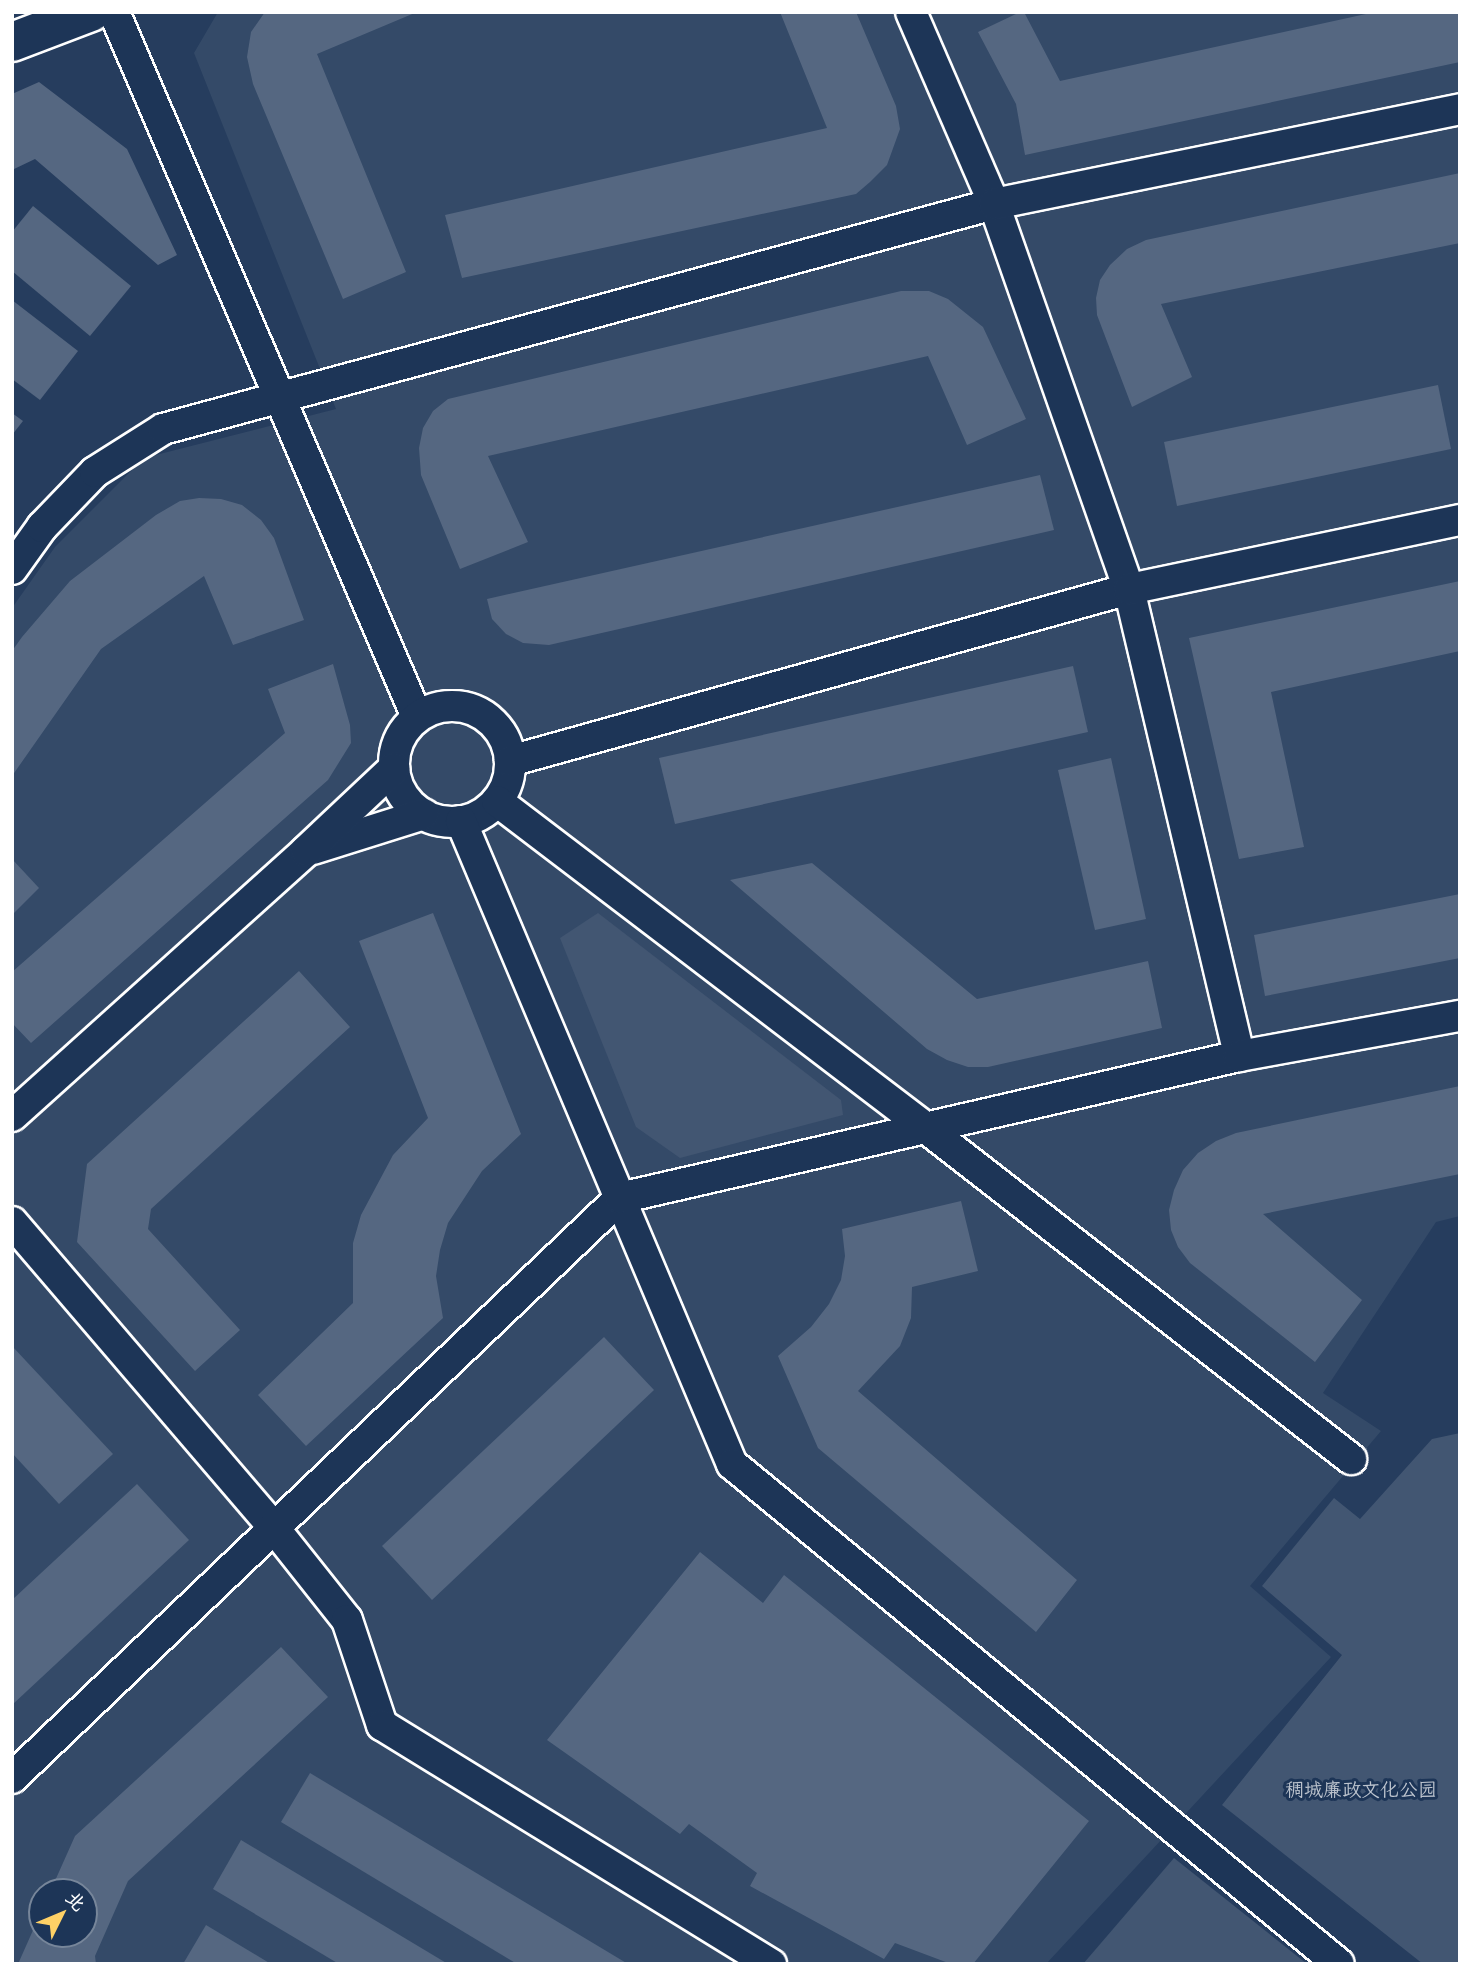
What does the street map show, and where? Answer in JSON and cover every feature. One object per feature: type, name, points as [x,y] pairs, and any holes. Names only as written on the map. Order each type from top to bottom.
[{"type":"street","points":[[12,42],[91,12]]},
{"type":"street","points":[[114,12],[416,717]]},
{"type":"street","points":[[911,12],[994,204],[1129,589],[1239,1056]]},
{"type":"street","points":[[12,569],[42,527],[95,472],[163,429],[994,204],[1460,108]]},
{"type":"street","points":[[510,761],[1129,589],[1460,520]]},
{"type":"street","points":[[450,705],[468,708],[484,715],[498,728],[507,743],[510,761],[507,782],[497,801],[475,818],[461,821],[442,821],[424,814],[409,802],[398,786],[394,768],[395,748],[403,731],[416,717],[432,708],[450,705]]},
{"type":"street","points":[[12,1116],[394,768]]},
{"type":"street","points":[[497,801],[926,1128],[1351,1459]]},
{"type":"street","points":[[306,851],[424,814]]},
{"type":"street","points":[[461,821],[732,1464],[1339,1964]]},
{"type":"street","points":[[12,1778],[620,1198],[1239,1056],[1460,1016]]},
{"type":"street","points":[[12,1222],[274,1528],[348,1620],[382,1725],[771,1964]]},
{"type":"shaded area","points":[[218,12],[1460,12],[1460,1216],[1436,1222],[1323,1393],[1381,1431],[1250,1586],[1331,1657],[1046,1964],[12,1964],[12,608],[55,547],[144,458],[336,409],[194,53]]},
{"type":"green space","points":[[598,913],[841,1100],[843,1115],[680,1158],[636,1127],[560,938]]},
{"type":"green space","name":"稠城廉政文化公园","points":[[1460,1433],[1460,1964],[1423,1964],[1222,1805],[1342,1655],[1262,1586],[1334,1498],[1360,1519],[1432,1439]]},
{"type":"green space","points":[[1174,1858],[1307,1964],[1083,1964]]},
{"type":"building","points":[[265,12],[417,12],[317,54],[406,272],[343,299],[253,84],[247,57],[251,32]]},
{"type":"building","points":[[780,12],[856,12],[896,106],[900,129],[887,165],[856,194],[462,278],[445,215],[827,128]]},
{"type":"building","points":[[1024,12],[1060,81],[1375,12],[1460,12],[1460,62],[1025,155],[1016,104],[978,32]]},
{"type":"building","points":[[39,82],[127,149],[177,255],[158,265],[35,159],[12,170],[12,94]]},
{"type":"building","points":[[1460,173],[1460,243],[1161,304],[1192,377],[1132,407],[1097,315],[1096,298],[1100,280],[1110,265],[1127,249],[1146,240]]},
{"type":"building","points":[[33,206],[131,286],[90,336],[12,271],[12,232]]},
{"type":"building","points":[[901,291],[929,291],[948,299],[983,327],[1026,419],[967,445],[928,356],[488,456],[528,542],[460,569],[421,475],[419,448],[423,428],[433,411],[448,399]]},
{"type":"building","points":[[12,300],[78,351],[40,400],[12,379]]},
{"type":"building","points":[[1438,385],[1451,449],[1177,506],[1164,442]]},
{"type":"building","points":[[12,413],[23,421],[12,435]]},
{"type":"building","points":[[1040,475],[1054,530],[549,645],[523,643],[506,634],[492,619],[487,599]]},
{"type":"building","points":[[221,499],[242,505],[261,520],[274,538],[304,620],[233,645],[204,576],[101,649],[12,776],[12,651],[70,581],[156,515],[180,501]]},
{"type":"building","points":[[1460,581],[1460,651],[1271,692],[1304,847],[1239,859],[1189,638]]},
{"type":"building","points":[[333,664],[350,725],[351,743],[328,780],[31,1043],[12,1023],[12,972],[285,733],[268,689]]},
{"type":"building","points":[[1073,666],[1088,732],[675,824],[659,758]]},
{"type":"building","points":[[1111,758],[1146,919],[1095,930],[1058,770]]},
{"type":"building","points":[[12,859],[39,888],[12,915]]},
{"type":"building","points":[[812,863],[977,999],[1148,961],[1162,1028],[988,1067],[968,1067],[947,1060],[927,1049],[730,880]]},
{"type":"building","points":[[1460,894],[1460,958],[1265,996],[1254,935]]},
{"type":"building","points":[[433,913],[521,1134],[482,1171],[448,1223],[436,1276],[443,1318],[306,1446],[258,1395],[353,1303],[353,1243],[361,1215],[393,1155],[428,1118],[359,941]]},
{"type":"building","points":[[299,971],[350,1027],[151,1209],[148,1229],[240,1330],[195,1371],[77,1242],[87,1164]]},
{"type":"building","points":[[1460,1086],[1460,1174],[1263,1214],[1362,1300],[1315,1362],[1190,1263],[1178,1247],[1171,1230],[1169,1210],[1174,1190],[1183,1170],[1198,1153],[1216,1141],[1236,1133]]},
{"type":"building","points":[[961,1201],[978,1271],[912,1287],[911,1318],[900,1346],[858,1391],[1077,1580],[1036,1632],[818,1448],[778,1356],[811,1327],[829,1304],[841,1280],[845,1256],[842,1229]]},
{"type":"building","points":[[604,1337],[654,1390],[432,1600],[382,1546]]},
{"type":"building","points":[[12,1346],[113,1454],[59,1504],[12,1453]]},
{"type":"building","points":[[137,1484],[189,1540],[12,1705],[12,1600]]},
{"type":"building","points":[[700,1552],[763,1603],[784,1575],[1089,1821],[973,1964],[951,1964],[895,1943],[884,1959],[750,1886],[757,1873],[689,1824],[680,1834],[547,1740]]},
{"type":"building","points":[[281,1647],[328,1697],[128,1881],[95,1956],[96,1964],[18,1964],[28,1942],[28,1948],[98,1948],[98,1878],[56,1878],[75,1836]]},
{"type":"building","points":[[310,1773],[628,1964],[517,1964],[281,1822]]},
{"type":"building","points":[[241,1840],[448,1964],[339,1964],[213,1889]]},
{"type":"building","points":[[206,1925],[271,1964],[183,1964]]}]
